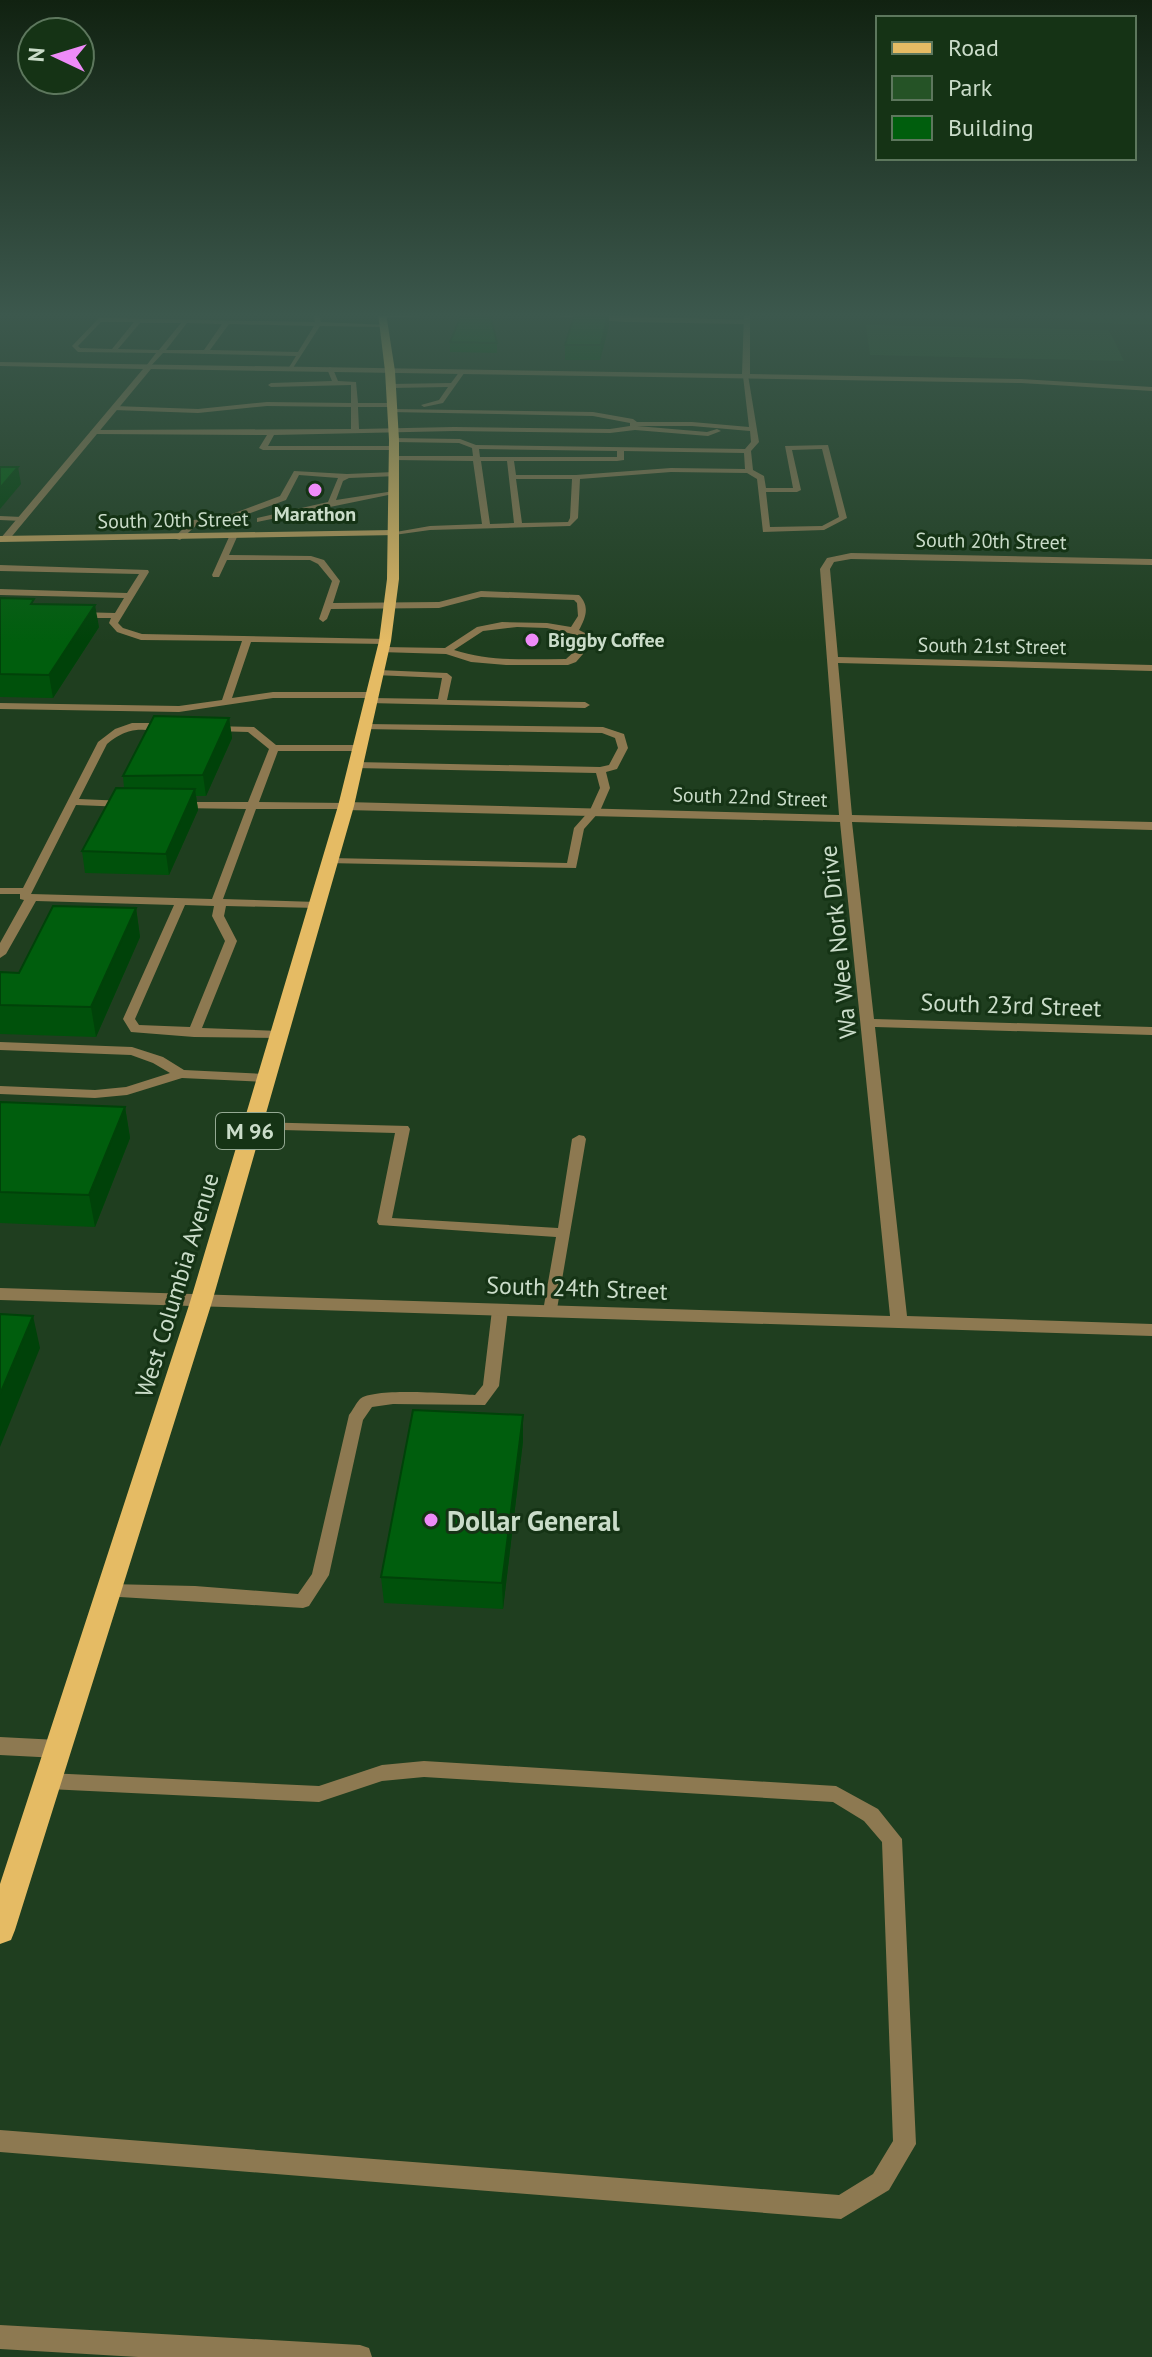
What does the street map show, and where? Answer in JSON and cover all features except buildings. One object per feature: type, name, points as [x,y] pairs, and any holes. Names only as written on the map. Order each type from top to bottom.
[{"type":"main road","name":"West Columbia Avenue","points":[[0,1930],[201,1302],[346,806],[384,646],[390,606],[394,533],[392,423]]},
{"type":"main road","name":"South 20th Street","points":[[2,539],[394,533]]},
{"type":"street","points":[[2,539],[102,423]]},
{"type":"street","points":[[387,423],[393,429],[400,423]]},
{"type":"street","name":"South 20th Street","points":[[830,560],[851,556],[1152,562]]},
{"type":"street","name":"Wa Wee Nork Drive","points":[[830,560],[825,569],[831,660],[899,1321]]},
{"type":"street","name":"South 21st Street","points":[[831,660],[1152,668]]},
{"type":"street","name":"South 22nd Street","points":[[346,806],[595,811],[846,821],[1152,826]]},
{"type":"street","name":"South 23rd Street","points":[[869,1023],[1152,1031]]},
{"type":"street","name":"South 24th Street","points":[[0,1294],[1152,1330]]},
{"type":"street","points":[[0,1746],[58,1749]]},
{"type":"lane","points":[[355,423],[355,432]]},
{"type":"lane","points":[[383,423],[477,459],[617,459],[621,458],[620,449]]},
{"type":"lane","points":[[331,504],[340,480],[401,423]]},
{"type":"lane","points":[[260,520],[331,504],[393,429],[403,423]]},
{"type":"lane","points":[[272,433],[263,448],[393,429],[409,423]]},
{"type":"lane","points":[[749,471],[747,451],[755,442],[752,423]]},
{"type":"lane","points":[[94,432],[272,433],[393,429],[595,431],[692,424],[753,429]]},
{"type":"lane","points":[[634,426],[644,431],[708,434],[726,428]]},
{"type":"lane","points":[[393,429],[460,441],[475,447],[747,451]]},
{"type":"lane","points":[[475,447],[486,526]]},
{"type":"lane","points":[[512,477],[576,477],[671,470],[749,471],[761,478],[762,490],[766,530],[824,528],[843,518],[825,447],[788,448],[797,490],[762,490]]},
{"type":"lane","points":[[510,459],[518,526]]},
{"type":"lane","points":[[227,519],[283,498],[297,473],[347,476]]},
{"type":"lane","points":[[394,533],[570,524],[574,518],[576,477]]},
{"type":"lane","points":[[0,518],[22,519]]},
{"type":"lane","points":[[177,538],[196,522],[227,519],[267,522],[262,537]]},
{"type":"lane","points":[[216,575],[233,537]]},
{"type":"lane","points":[[224,557],[311,558],[321,562],[336,581],[323,619]]},
{"type":"lane","points":[[0,568],[145,572],[113,623],[120,630],[141,637],[384,646],[447,651],[471,659],[568,662],[575,659],[581,650],[582,634],[551,626],[495,626],[478,630],[447,651]]},
{"type":"lane","points":[[0,592],[130,596]]},
{"type":"lane","points":[[328,606],[439,605],[481,594],[576,597],[581,602],[582,616],[574,630]]},
{"type":"lane","points":[[74,615],[118,616]]},
{"type":"lane","points":[[226,702],[247,640]]},
{"type":"lane","points":[[378,673],[444,675],[447,677],[442,702]]},
{"type":"lane","points":[[0,706],[179,709],[273,695],[585,705]]},
{"type":"lane","points":[[0,954],[103,742],[118,730],[133,725],[177,727]]},
{"type":"lane","points":[[207,728],[251,729],[274,748],[600,770],[613,767],[623,748],[620,736],[603,730],[365,727]]},
{"type":"lane","points":[[194,1033],[231,941],[218,916],[218,902],[274,748]]},
{"type":"lane","points":[[330,861],[572,866],[579,828],[595,811],[605,788],[600,770]]},
{"type":"lane","points":[[73,802],[132,804]]},
{"type":"lane","points":[[162,804],[346,806]]},
{"type":"lane","points":[[0,891],[317,905]]},
{"type":"lane","points":[[181,901],[129,1019],[135,1029],[279,1035]]},
{"type":"lane","points":[[0,1046],[132,1051],[158,1060],[181,1074]]},
{"type":"lane","points":[[0,1090],[95,1094],[127,1091],[181,1074],[266,1078]]},
{"type":"lane","points":[[252,1126],[403,1129],[384,1222],[564,1233]]},
{"type":"lane","points":[[551,1311],[579,1139]]},
{"type":"lane","points":[[109,1591],[195,1593],[303,1601],[320,1575],[355,1419],[367,1402],[393,1398],[479,1401],[491,1386],[500,1310]]},
{"type":"lane","points":[[0,2141],[841,2207],[881,2182],[905,2144],[892,1839],[871,1815],[836,1794],[424,1769],[382,1773],[319,1794],[48,1781]]},
{"type":"lane","points":[[0,2337],[360,2357]]},
{"type":"place","name":"Marathon","points":[[315,490]]},
{"type":"place","name":"Biggby Coffee","points":[[532,640]]},
{"type":"place","name":"Dollar General","points":[[431,1520]]}]
